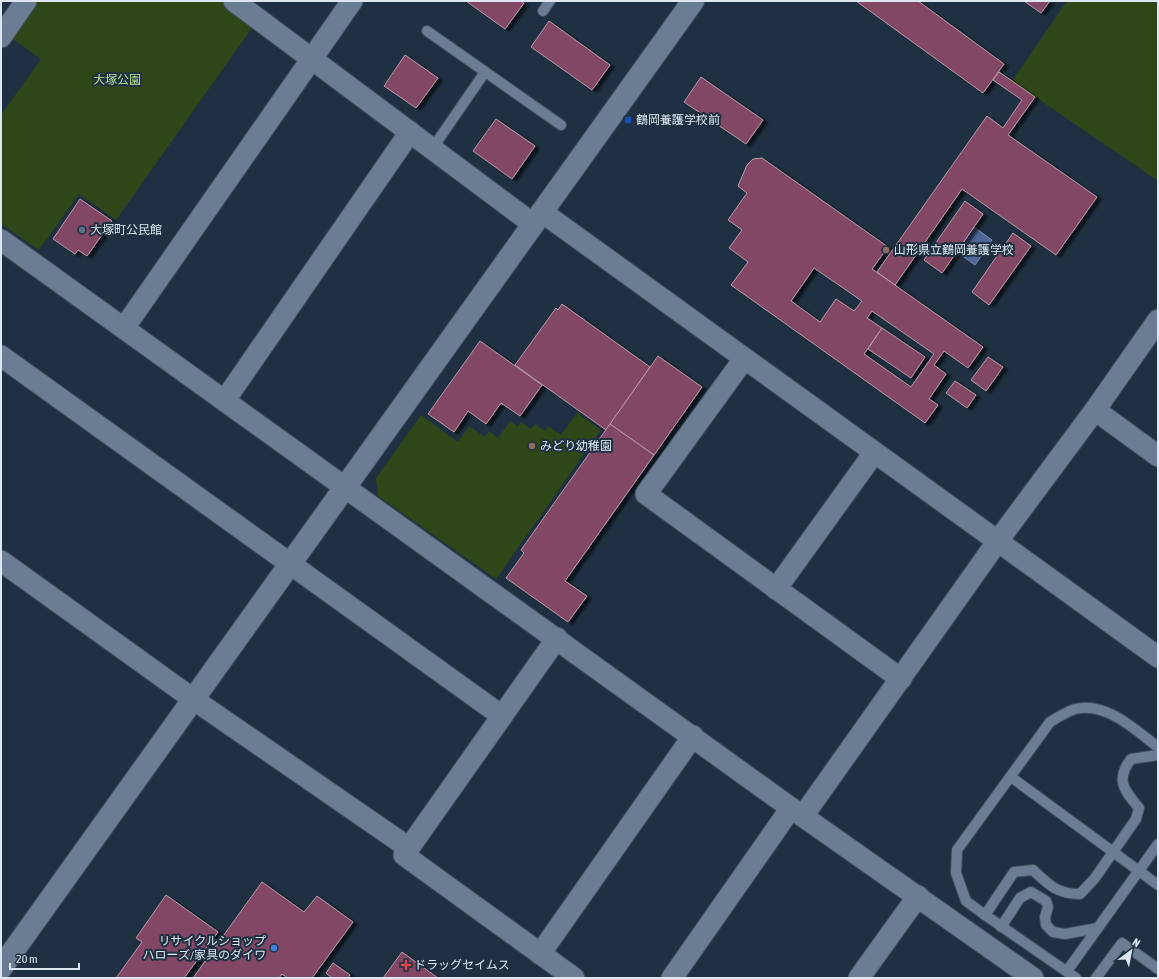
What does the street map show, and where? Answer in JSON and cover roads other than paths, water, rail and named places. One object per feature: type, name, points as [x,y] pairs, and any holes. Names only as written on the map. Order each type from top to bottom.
[{"type":"street","points":[[1,36],[26,1]]},
{"type":"street","points":[[234,1],[432,149],[537,218],[744,359],[1158,657]]},
{"type":"street","points":[[124,328],[352,1]]},
{"type":"street","points":[[1,968],[693,1]]},
{"type":"street","points":[[225,400],[410,132]]},
{"type":"street","points":[[1,240],[346,486],[797,812],[1033,978]]},
{"type":"street","points":[[672,978],[797,812],[901,679],[997,542],[1095,410],[1158,320]]},
{"type":"street","points":[[1,356],[502,716]]},
{"type":"street","points":[[744,359],[646,494],[901,679]]},
{"type":"street","points":[[1095,410],[1158,456]]},
{"type":"street","points":[[776,589],[874,453]]},
{"type":"street","points":[[1,561],[193,699],[409,848]]},
{"type":"street","points":[[557,638],[404,855],[574,978]]},
{"type":"street","points":[[540,954],[693,736]]},
{"type":"street","points":[[859,978],[918,896]]},
{"type":"lane","points":[[543,11],[550,1]]},
{"type":"lane","points":[[427,31],[561,125]]},
{"type":"lane","points":[[432,149],[486,72]]},
{"type":"lane","points":[[1076,978],[985,916],[966,901],[956,873],[957,850],[1011,778],[1050,722],[1075,709],[1096,709],[1109,713],[1158,747]]},
{"type":"lane","points":[[985,916],[1014,872],[1033,870],[1046,882],[1065,894],[1080,894],[1095,878],[1136,819],[1138,808],[1122,783],[1123,769],[1131,759],[1158,755]]},
{"type":"lane","points":[[1011,778],[1158,885]]},
{"type":"lane","points":[[1067,971],[1158,844]]},
{"type":"lane","points":[[1001,927],[1020,898],[1031,892],[1046,901],[1048,907],[1045,917],[1046,925],[1053,932],[1065,934],[1098,928]]},
{"type":"lane","points":[[1096,978],[1122,943],[1158,969]]},
{"type":"water","points":[[974,227],[992,240],[975,265],[957,252]]},
{"type":"place","name":"鶴岡養護学校前","points":[[628,120]]},
{"type":"place","name":"大塚町公民館","points":[[82,230]]},
{"type":"place","name":"山形県立鶴岡養護学校","points":[[886,250]]},
{"type":"place","name":"みどり幼稚園","points":[[532,446]]},
{"type":"place","name":"リサイクルショップ ハローズ/家具のダイワ","points":[[274,948]]},
{"type":"place","name":"ドラッグセイムス","points":[[406,965]]},
{"type":"park label","name":"大塚公園","points":[[117,80]]}]
